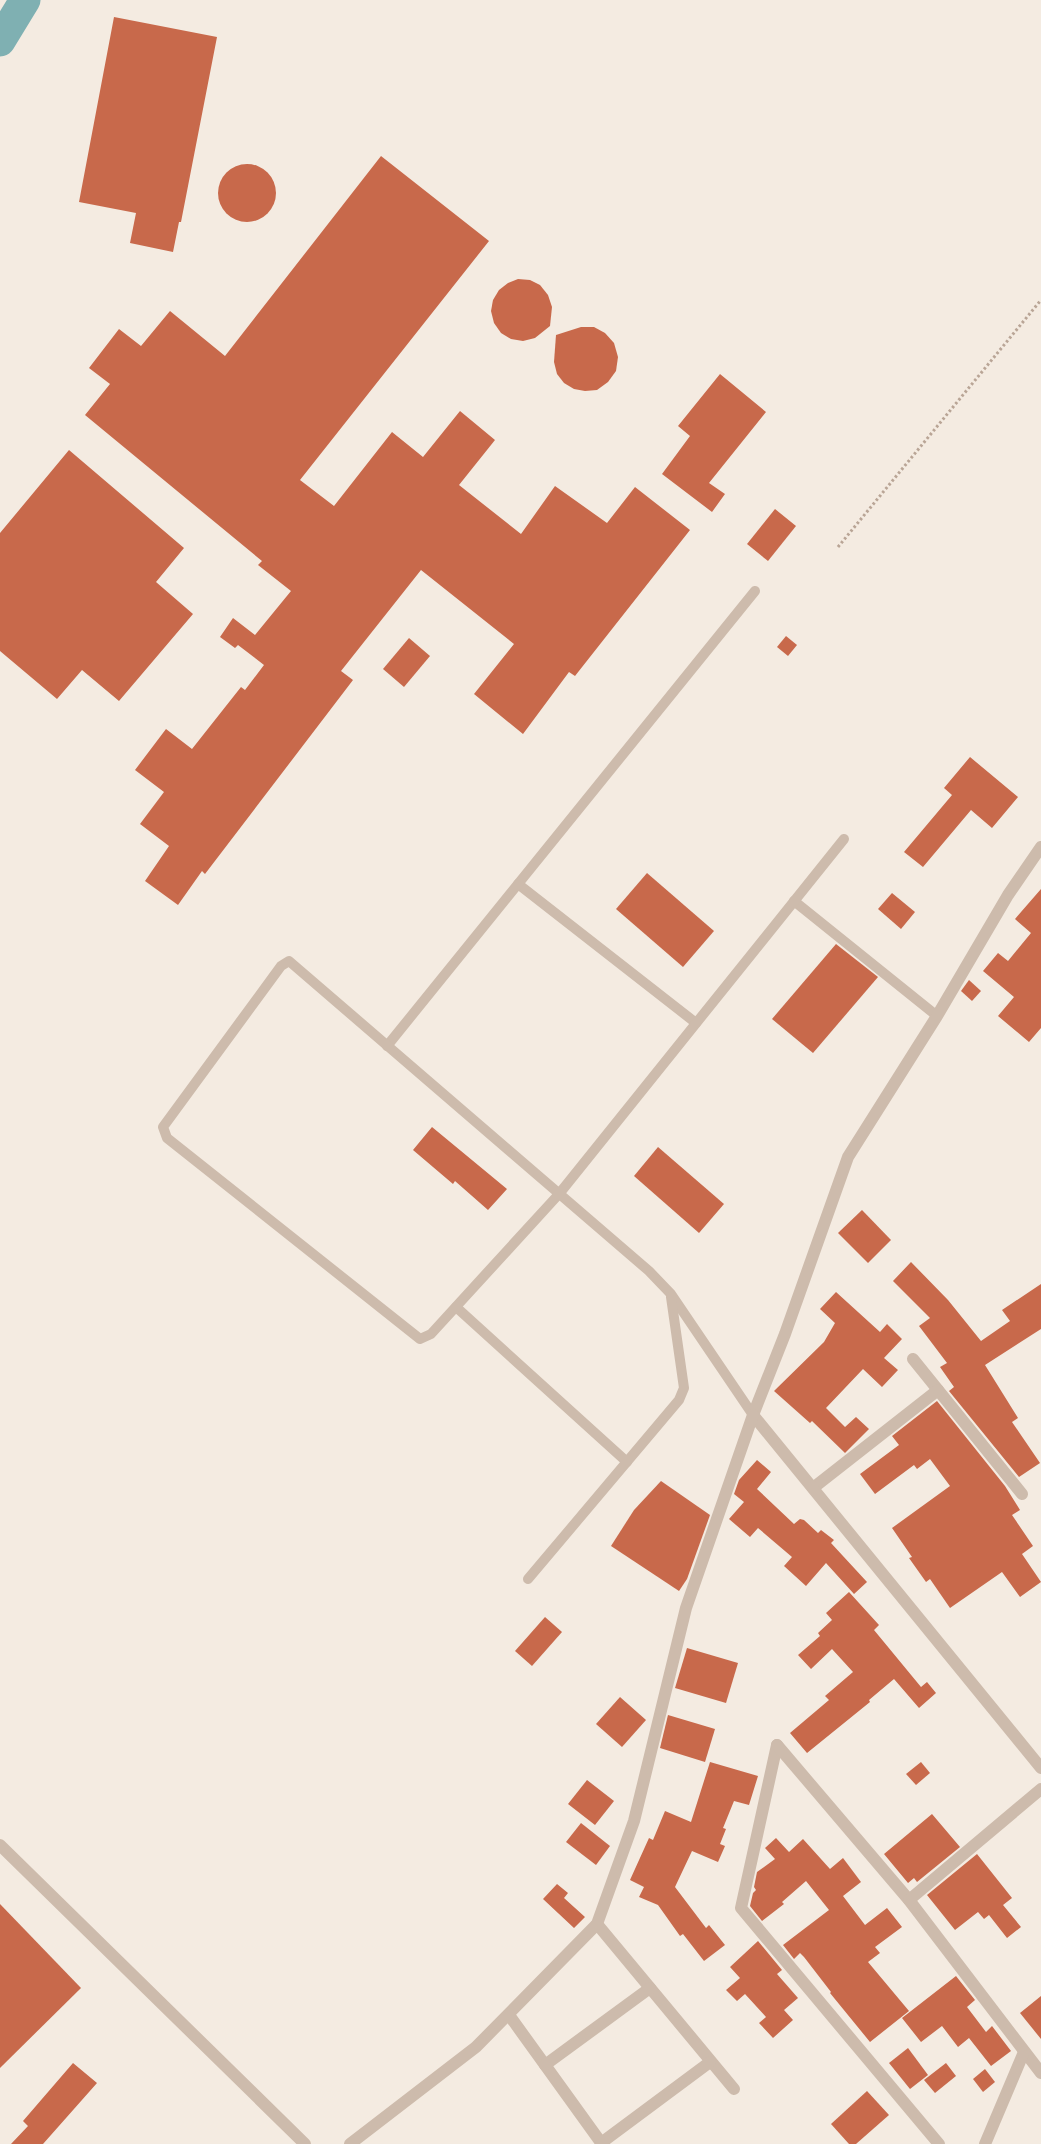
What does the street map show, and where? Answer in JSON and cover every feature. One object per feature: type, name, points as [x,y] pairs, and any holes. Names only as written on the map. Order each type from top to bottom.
[{"type":"street","points":[[350,2144],[476,2046],[510,2015],[597,1924],[634,1821],[686,1608],[753,1415],[785,1334],[848,1157],[938,1016],[1008,895],[1041,847]]},
{"type":"street","points":[[913,1359],[1022,1494]]},
{"type":"street","points":[[813,1488],[938,1390]]},
{"type":"street","points":[[753,1415],[1041,1768]]},
{"type":"street","points":[[939,2144],[741,1908],[777,1745],[909,1900],[1041,2072]]},
{"type":"street","points":[[909,1900],[1041,1789]]},
{"type":"street","points":[[0,1845],[305,2144]]},
{"type":"street","points":[[597,1924],[734,2089]]},
{"type":"street","points":[[545,2065],[650,1988]]},
{"type":"street","points":[[510,2015],[601,2143],[710,2062]]},
{"type":"street","points":[[985,2144],[1024,2052]]},
{"type":"lane","points":[[387,1046],[755,591]]},
{"type":"lane","points":[[753,1415],[670,1294],[649,1271],[559,1194],[387,1046],[290,961],[281,966],[163,1127],[167,1138],[420,1339],[431,1334],[456,1308],[559,1194],[844,839]]},
{"type":"lane","points":[[518,884],[696,1023]]},
{"type":"lane","points":[[794,901],[938,1016]]},
{"type":"lane","points":[[528,1579],[679,1400],[684,1388],[670,1294]]},
{"type":"lane","points":[[456,1308],[627,1462]]},
{"type":"path","points":[[838,547],[1041,300]]},
{"type":"building","points":[[114,17],[217,37],[181,222],[179,222],[173,252],[130,243],[136,213],[79,202]]},
{"type":"building","points":[[381,156],[489,241],[300,480],[334,506],[392,432],[423,457],[460,411],[495,440],[459,485],[521,534],[555,486],[607,523],[635,487],[690,530],[575,676],[569,672],[523,734],[474,694],[514,644],[421,570],[341,671],[353,680],[205,874],[202,871],[178,905],[145,881],[169,846],[140,824],[164,792],[135,770],[166,729],[192,749],[241,687],[245,690],[264,665],[238,645],[235,648],[220,637],[233,618],[255,635],[291,591],[258,565],[262,561],[85,415],[110,384],[89,368],[119,329],[141,346],[170,311],[225,356]]},
{"type":"building","points":[[241,164],[253,164],[268,172],[276,187],[276,199],[268,214],[253,222],[241,222],[226,214],[218,199],[218,187],[226,172]]},
{"type":"building","points":[[518,279],[530,280],[540,285],[548,295],[552,307],[550,326],[535,338],[523,341],[511,339],[501,333],[494,323],[491,311],[493,300],[499,290],[508,283]]},
{"type":"building","points":[[581,327],[594,327],[605,333],[614,343],[618,357],[616,371],[608,382],[597,390],[585,391],[574,389],[564,383],[557,374],[554,362],[556,335]]},
{"type":"building","points":[[720,374],[766,412],[709,483],[725,494],[712,512],[662,474],[690,436],[678,426]]},
{"type":"building","points":[[69,450],[184,548],[156,582],[193,614],[119,701],[82,670],[57,699],[0,651],[0,533]]},
{"type":"building","points":[[775,509],[796,526],[768,561],[747,544]]},
{"type":"building","points":[[786,636],[797,645],[788,656],[777,647]]},
{"type":"building","points":[[409,638],[430,656],[404,687],[383,669]]},
{"type":"building","points":[[970,757],[1018,797],[992,828],[971,810],[923,867],[904,852],[952,795],[944,788]]},
{"type":"building","points":[[647,873],[714,931],[683,967],[616,909]]},
{"type":"building","points":[[1041,889],[1041,1028],[1029,1042],[998,1016],[1014,997],[983,971],[998,953],[1008,961],[1031,933],[1015,919]]},
{"type":"building","points":[[892,893],[915,912],[901,929],[878,909]]},
{"type":"building","points":[[836,944],[878,977],[813,1053],[772,1019]]},
{"type":"building","points":[[969,980],[981,991],[972,1001],[961,991]]},
{"type":"building","points":[[432,1127],[507,1189],[488,1210],[455,1181],[453,1184],[413,1150]]},
{"type":"building","points":[[658,1147],[724,1204],[699,1233],[634,1176]]},
{"type":"building","points":[[862,1210],[891,1240],[868,1263],[838,1233]]},
{"type":"building","points":[[911,1262],[948,1300],[981,1341],[1010,1321],[1002,1310],[1041,1284],[1041,1329],[985,1365],[1018,1418],[1012,1422],[1040,1463],[1019,1477],[949,1391],[954,1387],[940,1367],[947,1363],[919,1326],[930,1318],[893,1281]]},
{"type":"building","points":[[836,1292],[880,1332],[887,1324],[902,1339],[884,1358],[898,1370],[882,1387],[863,1369],[826,1408],[845,1427],[856,1417],[869,1429],[845,1453],[812,1421],[810,1423],[774,1391],[824,1342],[835,1323],[820,1309]]},
{"type":"building","points":[[937,1401],[1005,1486],[1020,1510],[1012,1515],[1033,1546],[1022,1554],[1041,1582],[1020,1597],[1002,1572],[950,1608],[930,1579],[926,1582],[909,1558],[912,1557],[892,1528],[950,1486],[930,1459],[917,1469],[914,1465],[875,1494],[860,1474],[899,1445],[892,1436]]},
{"type":"building","points":[[757,1460],[771,1472],[757,1489],[794,1524],[800,1519],[804,1520],[818,1533],[821,1530],[834,1540],[831,1543],[867,1582],[854,1594],[826,1563],[806,1586],[784,1566],[792,1557],[758,1528],[750,1537],[729,1519],[744,1502],[734,1494],[739,1480]]},
{"type":"building","points":[[661,1481],[710,1515],[687,1579],[679,1591],[611,1546],[634,1510]]},
{"type":"building","points":[[849,1592],[879,1625],[874,1630],[921,1687],[927,1682],[936,1693],[919,1708],[894,1679],[869,1700],[870,1702],[807,1753],[790,1733],[829,1700],[825,1696],[853,1672],[832,1649],[811,1669],[798,1655],[820,1636],[818,1633],[832,1620],[826,1613]]},
{"type":"building","points":[[545,1617],[562,1632],[532,1666],[515,1651]]},
{"type":"building","points":[[687,1648],[738,1663],[726,1703],[675,1688]]},
{"type":"building","points":[[620,1697],[646,1720],[622,1747],[596,1724]]},
{"type":"building","points":[[668,1715],[715,1729],[705,1762],[660,1748]]},
{"type":"building","points":[[710,1762],[758,1776],[749,1805],[734,1801],[723,1828],[726,1829],[720,1844],[725,1846],[718,1862],[692,1851],[675,1887],[706,1928],[709,1925],[725,1945],[704,1961],[683,1934],[680,1936],[658,1905],[639,1897],[644,1887],[630,1880],[649,1838],[653,1840],[665,1811],[691,1822]]},
{"type":"building","points":[[921,1762],[930,1773],[916,1785],[906,1774]]},
{"type":"building","points":[[587,1780],[614,1801],[595,1825],[568,1804]]},
{"type":"building","points":[[932,1814],[960,1847],[917,1882],[914,1878],[908,1883],[884,1854]]},
{"type":"building","points":[[581,1823],[610,1846],[596,1865],[566,1842]]},
{"type":"building","points":[[776,1838],[789,1852],[803,1839],[830,1869],[843,1858],[861,1882],[843,1896],[865,1925],[887,1908],[902,1927],[875,1947],[880,1953],[868,1962],[909,2011],[870,2042],[830,1993],[804,1957],[800,1953],[794,1959],[783,1945],[829,1910],[806,1881],[782,1902],[784,1904],[762,1921],[750,1906],[753,1893],[756,1890],[754,1887],[757,1872],[775,1859],[765,1848]]},
{"type":"building","points":[[977,1854],[1012,1898],[1003,1905],[1021,1927],[1007,1938],[989,1915],[984,1919],[978,1912],[955,1930],[927,1895]]},
{"type":"building","points":[[557,1884],[568,1893],[564,1898],[585,1917],[574,1928],[543,1899]]},
{"type":"building","points":[[0,1904],[81,1988],[0,2068]]},
{"type":"building","points":[[758,1941],[782,1970],[777,1974],[798,1998],[784,2010],[793,2020],[773,2038],[759,2023],[766,2017],[745,1994],[737,2001],[726,1990],[740,1978],[730,1967]]},
{"type":"building","points":[[956,1976],[975,2000],[967,2007],[986,2032],[992,2026],[1011,2051],[991,2066],[969,2038],[958,2047],[942,2026],[921,2042],[902,2018]]},
{"type":"building","points":[[1041,1996],[1041,2039],[1020,2013]]},
{"type":"building","points":[[908,2048],[928,2075],[910,2089],[889,2063]]},
{"type":"building","points":[[73,2063],[97,2083],[43,2144],[11,2144],[28,2126],[23,2121]]},
{"type":"building","points":[[946,2063],[956,2076],[935,2093],[924,2080]]},
{"type":"building","points":[[985,2069],[995,2082],[983,2092],[973,2079]]},
{"type":"building","points":[[867,2091],[889,2115],[856,2144],[849,2144],[831,2124]]},
{"type":"waterway","points":[[0,41],[25,0]]}]
